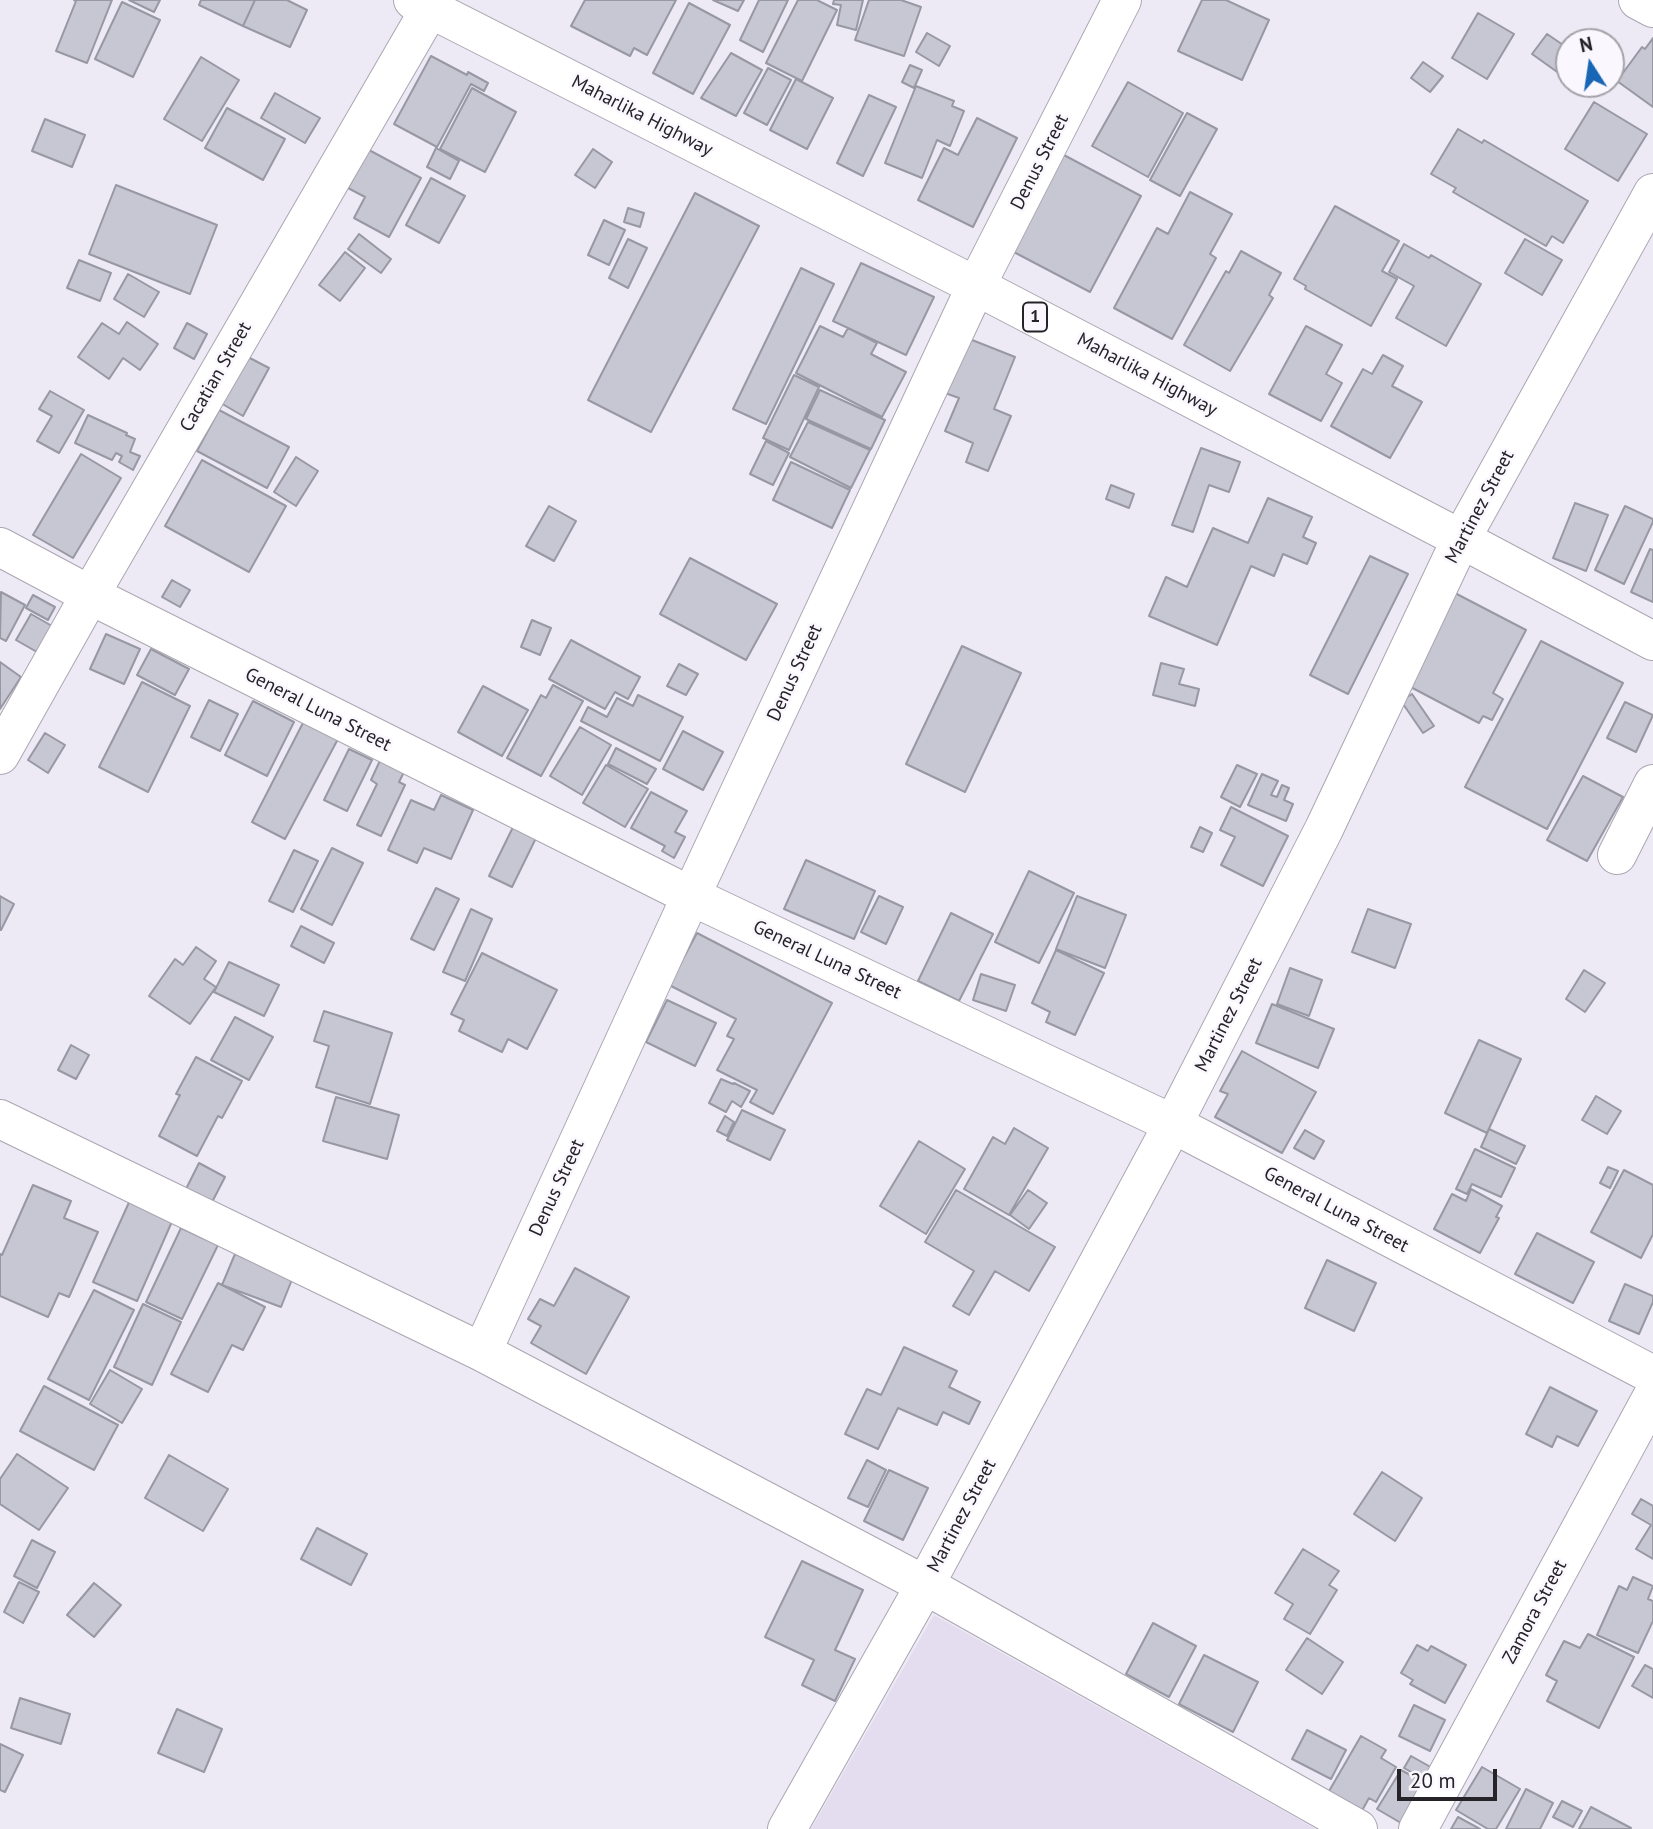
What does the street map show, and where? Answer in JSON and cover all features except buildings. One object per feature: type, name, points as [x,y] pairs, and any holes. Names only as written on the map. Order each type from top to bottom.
[{"type":"main road","name":"Denus Street","points":[[482,1352],[691,896],[976,286],[1122,0]]},
{"type":"main road","points":[[1638,0],[1653,8]]},
{"type":"main road","name":"Maharlika Highway","points":[[426,3],[976,286],[1653,641]]},
{"type":"main road","name":"Cacatian Street","points":[[0,755],[426,3]]},
{"type":"main road","name":"Martinez Street","points":[[787,1829],[925,1585],[1173,1124],[1324,829],[1461,539],[1653,193]]},
{"type":"main road","name":"General Luna Street","points":[[0,547],[90,596],[691,896],[1173,1124],[1653,1375]]},
{"type":"main road","points":[[1617,855],[1653,784]]},
{"type":"main road","points":[[0,1119],[482,1352],[925,1585],[1358,1829]]},
{"type":"main road","name":"Zamora Street","points":[[1418,1829],[1653,1395]]},
{"type":"shaded area","points":[[934,1615],[1316,1829],[811,1829]]}]
